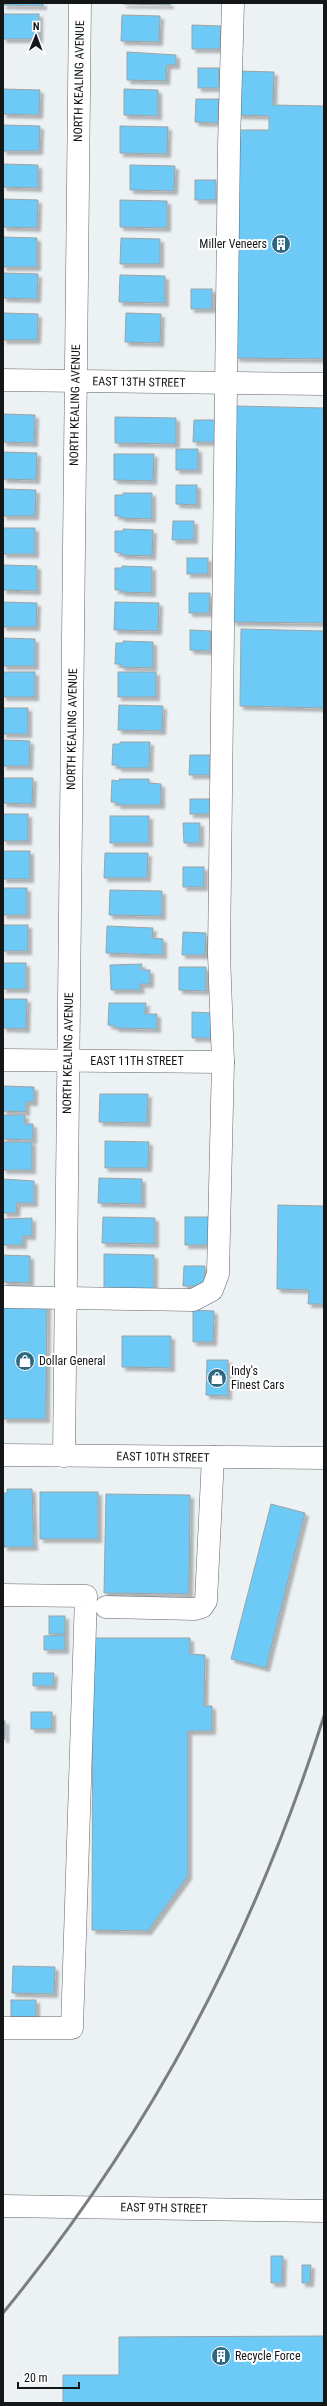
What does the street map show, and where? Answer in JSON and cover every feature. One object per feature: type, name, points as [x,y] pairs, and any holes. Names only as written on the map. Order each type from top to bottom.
[{"type":"street","name":"NORTH KEALING AVENUE","points":[[64,1456],[80,3]]},
{"type":"street","points":[[3,1297],[193,1300],[212,1290],[218,1274],[223,1062],[219,954],[226,383],[233,3]]},
{"type":"street","name":"EAST 13TH STREET","points":[[3,380],[324,384]]},
{"type":"street","name":"EAST 11TH STREET","points":[[3,1060],[223,1062]]},
{"type":"street","name":"EAST 10TH STREET","points":[[3,1455],[324,1458]]},
{"type":"street","points":[[106,1607],[195,1609],[202,1607],[206,1601],[213,1457]]},
{"type":"street","points":[[3,1595],[86,1596],[72,2028],[3,2028]]},
{"type":"street","name":"EAST 9TH STREET","points":[[3,2206],[324,2211]]},
{"type":"building","points":[[3,3],[43,3],[43,6],[3,5]]},
{"type":"building","points":[[170,3],[170,5],[123,4]]},
{"type":"building","points":[[3,14],[39,14],[39,39],[3,39]]},
{"type":"building","points":[[122,15],[160,16],[159,42],[121,41]]},
{"type":"building","points":[[192,25],[221,26],[220,49],[192,49]]},
{"type":"building","points":[[127,52],[176,55],[176,65],[167,65],[166,81],[127,80]]},
{"type":"building","points":[[198,68],[219,68],[219,88],[198,88]]},
{"type":"building","name":"Miller Veneers","points":[[239,71],[274,72],[273,105],[324,106],[324,359],[236,358],[240,130],[269,130],[269,116],[238,115]]},
{"type":"building","points":[[3,89],[40,90],[39,115],[3,114]]},
{"type":"building","points":[[124,89],[158,90],[158,116],[124,115]]},
{"type":"building","points":[[196,99],[219,99],[218,123],[195,122]]},
{"type":"building","points":[[3,125],[40,126],[39,151],[3,151]]},
{"type":"building","points":[[120,126],[168,127],[167,154],[120,153]]},
{"type":"building","points":[[3,164],[38,165],[38,188],[3,187]]},
{"type":"building","points":[[130,165],[175,166],[174,191],[130,190]]},
{"type":"building","points":[[195,180],[216,180],[216,200],[195,200]]},
{"type":"building","points":[[3,199],[38,200],[37,228],[3,227]]},
{"type":"building","points":[[120,200],[167,201],[167,228],[120,227]]},
{"type":"building","points":[[3,237],[37,238],[37,267],[3,267]]},
{"type":"building","points":[[121,238],[160,239],[160,264],[120,264]]},
{"type":"building","points":[[3,273],[38,274],[37,299],[3,298]]},
{"type":"building","points":[[120,275],[165,276],[165,303],[119,302]]},
{"type":"building","points":[[191,289],[212,289],[212,309],[191,309]]},
{"type":"building","points":[[3,313],[38,314],[37,340],[3,340]]},
{"type":"building","points":[[126,313],[161,314],[160,343],[125,342]]},
{"type":"building","points":[[236,406],[324,408],[324,623],[233,622]]},
{"type":"building","points":[[3,414],[35,415],[34,443],[3,442]]},
{"type":"building","points":[[115,417],[176,418],[176,444],[115,443]]},
{"type":"building","points":[[194,420],[216,420],[216,442],[193,442]]},
{"type":"building","points":[[176,449],[198,449],[198,470],[176,470]]},
{"type":"building","points":[[3,452],[37,453],[36,480],[3,479]]},
{"type":"building","points":[[114,454],[154,454],[153,481],[114,480]]},
{"type":"building","points":[[176,485],[197,485],[197,505],[176,504]]},
{"type":"building","points":[[3,489],[36,490],[35,516],[3,516]]},
{"type":"building","points":[[123,493],[152,493],[152,519],[121,518],[121,516],[115,516],[115,495],[123,495]]},
{"type":"building","points":[[173,521],[194,521],[194,540],[172,540]]},
{"type":"building","points":[[3,528],[35,528],[35,554],[3,554]]},
{"type":"building","points":[[123,529],[153,530],[152,556],[121,555],[121,553],[115,552],[115,531],[123,531]]},
{"type":"building","points":[[187,558],[208,558],[208,574],[187,574]]},
{"type":"building","points":[[3,565],[37,566],[37,591],[3,590]]},
{"type":"building","points":[[122,566],[152,567],[152,593],[121,592],[121,590],[115,590],[115,568],[122,568]]},
{"type":"building","points":[[189,593],[210,593],[209,613],[189,613]]},
{"type":"building","points":[[3,602],[37,603],[36,627],[3,627]]},
{"type":"building","points":[[115,602],[159,603],[158,631],[114,630]]},
{"type":"building","points":[[241,629],[324,631],[324,708],[240,706]]},
{"type":"building","points":[[190,630],[211,631],[210,651],[190,650]]},
{"type":"building","points":[[3,638],[35,639],[35,666],[3,666]]},
{"type":"building","points":[[123,641],[153,642],[153,668],[121,667],[121,664],[115,664],[116,643],[123,643]]},
{"type":"building","points":[[3,672],[35,672],[35,697],[3,697]]},
{"type":"building","points":[[118,672],[156,672],[156,697],[118,697]]},
{"type":"building","points":[[119,705],[163,706],[162,731],[118,730]]},
{"type":"building","points":[[3,708],[28,708],[28,734],[3,734]]},
{"type":"building","points":[[3,740],[30,741],[29,766],[3,766]]},
{"type":"building","points":[[120,742],[150,742],[149,768],[118,768],[118,765],[112,765],[113,744],[120,744]]},
{"type":"building","points":[[190,755],[210,755],[210,775],[189,775]]},
{"type":"building","points":[[3,778],[33,778],[32,804],[3,803]]},
{"type":"building","points":[[119,779],[149,779],[149,783],[161,784],[161,805],[117,805],[117,802],[111,802],[112,780],[119,781]]},
{"type":"building","points":[[190,799],[211,799],[211,814],[190,814]]},
{"type":"building","points":[[3,814],[28,814],[28,841],[3,841]]},
{"type":"building","points":[[110,816],[149,816],[149,843],[110,843]]},
{"type":"building","points":[[183,823],[200,823],[200,843],[184,843]]},
{"type":"building","points":[[3,851],[30,851],[30,879],[3,879]]},
{"type":"building","points":[[105,853],[148,853],[147,878],[104,878]]},
{"type":"building","points":[[183,867],[204,867],[204,887],[183,887]]},
{"type":"building","points":[[3,888],[27,888],[27,915],[3,915]]},
{"type":"building","points":[[110,890],[162,891],[162,916],[109,915]]},
{"type":"building","points":[[3,925],[28,925],[28,951],[3,951]]},
{"type":"building","points":[[107,926],[153,928],[152,938],[163,939],[163,955],[106,953]]},
{"type":"building","points":[[183,932],[206,933],[205,955],[182,955]]},
{"type":"building","points":[[3,963],[26,963],[26,989],[3,989]]},
{"type":"building","points":[[142,964],[141,970],[150,970],[150,984],[140,984],[141,990],[111,990],[110,965]]},
{"type":"building","points":[[179,967],[206,967],[206,991],[179,990]]},
{"type":"building","points":[[3,999],[27,999],[26,1029],[3,1028]]},
{"type":"building","points":[[109,1003],[146,1003],[145,1014],[157,1014],[157,1029],[115,1028],[115,1026],[108,1025]]},
{"type":"building","points":[[192,1012],[212,1013],[211,1038],[192,1038]]},
{"type":"building","points":[[3,1086],[34,1087],[34,1102],[26,1102],[26,1112],[3,1111]]},
{"type":"building","points":[[100,1094],[148,1094],[147,1123],[99,1122]]},
{"type":"building","points":[[3,1115],[25,1115],[25,1124],[33,1124],[33,1140],[3,1139]]},
{"type":"building","points":[[105,1141],[149,1142],[148,1168],[105,1168]]},
{"type":"building","points":[[3,1142],[32,1142],[32,1170],[3,1170]]},
{"type":"building","points":[[99,1178],[142,1179],[142,1204],[98,1203]]},
{"type":"building","points":[[3,1179],[34,1181],[34,1203],[17,1203],[16,1213],[3,1213]]},
{"type":"building","points":[[278,1205],[324,1206],[324,1304],[308,1304],[309,1290],[277,1289]]},
{"type":"building","points":[[103,1217],[155,1218],[155,1244],[102,1243]]},
{"type":"building","points":[[185,1217],[209,1217],[209,1245],[185,1245]]},
{"type":"building","points":[[32,1218],[32,1236],[23,1236],[23,1245],[3,1245],[3,1219]]},
{"type":"building","points":[[104,1254],[154,1255],[154,1289],[104,1288]]},
{"type":"building","points":[[3,1255],[30,1256],[30,1283],[3,1282]]},
{"type":"building","points":[[184,1266],[205,1266],[204,1286],[183,1286]]},
{"type":"building","name":"Dollar General","points":[[3,1303],[47,1303],[46,1419],[3,1419]]},
{"type":"building","points":[[193,1310],[214,1311],[213,1342],[193,1342]]},
{"type":"building","points":[[122,1336],[171,1336],[171,1368],[122,1367]]},
{"type":"building","name":"Indy's Finest Cars","points":[[207,1360],[228,1360],[228,1396],[206,1395]]},
{"type":"building","points":[[7,1489],[32,1489],[34,1547],[4,1547],[4,1493],[7,1493]]},
{"type":"building","points":[[40,1492],[98,1492],[98,1539],[40,1539]]},
{"type":"building","points":[[106,1494],[190,1495],[189,1594],[104,1593]]},
{"type":"building","points":[[271,1504],[305,1513],[266,1668],[231,1659]]},
{"type":"building","points":[[49,1616],[65,1616],[65,1634],[49,1634]]},
{"type":"building","points":[[65,1635],[65,1650],[44,1650],[44,1636]]},
{"type":"building","points":[[93,1638],[190,1638],[190,1654],[205,1655],[204,1706],[212,1706],[212,1731],[188,1731],[188,1876],[148,1931],[92,1930]]},
{"type":"building","points":[[33,1673],[54,1673],[53,1686],[33,1686]]},
{"type":"building","points":[[31,1712],[52,1712],[52,1729],[31,1729]]},
{"type":"building","points":[[3,1721],[5,1721],[5,1739],[3,1739]]},
{"type":"building","points":[[13,1966],[55,1967],[54,1994],[12,1993]]},
{"type":"building","points":[[11,2000],[36,2000],[36,2017],[11,2017]]},
{"type":"building","points":[[271,2256],[283,2256],[282,2283],[271,2283]]},
{"type":"building","points":[[302,2265],[311,2265],[310,2283],[302,2283]]},
{"type":"building","name":"Recycle Force","points":[[324,2336],[324,2403],[63,2403],[63,2375],[119,2375],[119,2337]]},
{"type":"railway","points":[[3,2313],[56,2245],[106,2175],[151,2103],[192,2030],[230,1955],[265,1878],[296,1798],[324,1716]]},
{"type":"place","name":"Miller Veneers","points":[[281,244]]},
{"type":"place","name":"Dollar General","points":[[25,1361]]},
{"type":"place","name":"Indy's Finest Cars","points":[[217,1378]]},
{"type":"place","name":"Recycle Force","points":[[221,2356]]}]
